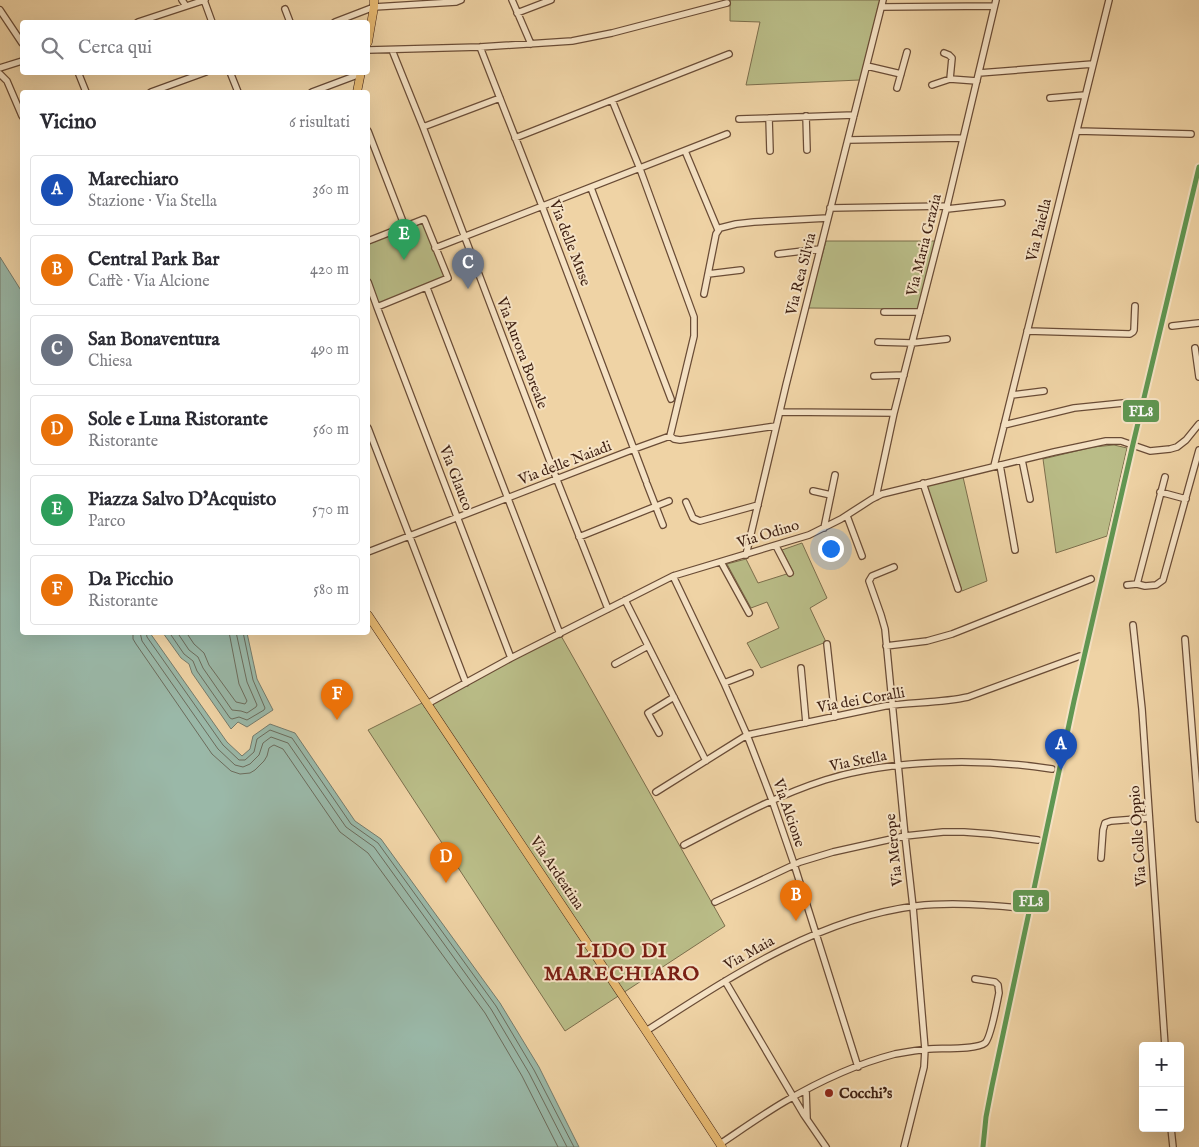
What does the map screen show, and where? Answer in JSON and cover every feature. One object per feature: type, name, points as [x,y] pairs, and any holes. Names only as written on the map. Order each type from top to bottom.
[{"type":"main road","points":[[370,29],[374,4]]},
{"type":"main road","points":[[357,90],[360,75]]},
{"type":"main road","name":"Via Ardeatina","points":[[370,618],[721,1146]]},
{"type":"street","points":[[182,0],[186,6]]},
{"type":"street","points":[[144,20],[205,0],[211,20]]},
{"type":"street","points":[[339,20],[374,4],[456,2],[461,0]]},
{"type":"street","points":[[512,0],[531,44]]},
{"type":"street","points":[[517,13],[551,0]]},
{"type":"street","name":"Via Rea Silvia","points":[[746,555],[776,426],[883,0]]},
{"type":"street","name":"Via Paiella","points":[[997,465],[1004,425],[1110,0]]},
{"type":"street","points":[[370,50],[480,47],[564,42],[592,38],[726,3]]},
{"type":"street","points":[[882,7],[995,3]]},
{"type":"street","name":"Via Maria Grazia","points":[[876,497],[894,413],[947,208],[995,3]]},
{"type":"street","points":[[285,9],[289,20]]},
{"type":"street","points":[[0,10],[20,40]]},
{"type":"street","name":"Via delle Muse","points":[[480,47],[663,524]]},
{"type":"street","name":"Via Aurora Boreale","points":[[392,50],[608,609]]},
{"type":"street","points":[[897,88],[907,52]]},
{"type":"street","points":[[944,53],[952,58],[950,79]]},
{"type":"street","points":[[515,138],[729,54]]},
{"type":"street","points":[[0,68],[20,62]]},
{"type":"street","points":[[979,73],[1093,64]]},
{"type":"street","points":[[867,66],[901,74]]},
{"type":"street","points":[[0,74],[7,81],[20,111]]},
{"type":"street","points":[[79,75],[85,90]]},
{"type":"street","points":[[156,90],[198,75]]},
{"type":"street","points":[[231,75],[237,90]]},
{"type":"street","points":[[317,90],[356,75]]},
{"type":"street","points":[[932,85],[950,79],[977,80]]},
{"type":"street","points":[[1050,98],[1085,95]]},
{"type":"street","points":[[423,127],[500,98]]},
{"type":"street","points":[[612,100],[640,169],[693,312],[694,336],[670,436]]},
{"type":"street","points":[[740,119],[854,115]]},
{"type":"street","points":[[806,116],[807,150]]},
{"type":"street","points":[[769,118],[770,150]]},
{"type":"street","points":[[1077,131],[1191,134]]},
{"type":"street","points":[[435,248],[727,134]]},
{"type":"street","points":[[370,136],[405,227]]},
{"type":"street","points":[[848,140],[963,138]]},
{"type":"street","points":[[685,151],[718,230]]},
{"type":"street","points":[[590,188],[672,399]]},
{"type":"street","points":[[830,208],[947,208],[1002,203]]},
{"type":"street","points":[[704,294],[718,230],[749,222],[828,218]]},
{"type":"street","points":[[370,240],[424,219],[448,278],[377,307]]},
{"type":"street","points":[[778,254],[820,249]]},
{"type":"street","points":[[708,274],[741,270]]},
{"type":"street","name":"Via Glauco","points":[[370,288],[511,658]]},
{"type":"street","points":[[427,288],[560,634]]},
{"type":"street","points":[[1027,331],[1130,334],[1134,330],[1135,306]]},
{"type":"street","points":[[884,312],[920,312]]},
{"type":"street","points":[[1172,326],[1199,323]]},
{"type":"street","points":[[878,342],[912,343],[947,339]]},
{"type":"street","points":[[1195,348],[1199,377]]},
{"type":"street","points":[[874,376],[904,375]]},
{"type":"street","points":[[1012,395],[1044,391]]},
{"type":"street","points":[[1004,425],[1074,408],[1133,402]]},
{"type":"street","points":[[780,412],[894,413]]},
{"type":"street","name":"Via Odino","points":[[427,704],[511,658],[673,576],[803,537],[847,516],[876,497],[884,494],[1072,447],[1106,441],[1121,441],[1150,450],[1170,449],[1186,440],[1199,424]]},
{"type":"street","name":"Via delle Naiadi","points":[[370,551],[670,436],[680,440],[776,426]]},
{"type":"street","points":[[370,433],[466,683]]},
{"type":"street","points":[[1128,585],[1156,585],[1163,580],[1199,450]]},
{"type":"street","points":[[1022,460],[1030,500]]},
{"type":"street","points":[[997,465],[1015,550]]},
{"type":"street","points":[[824,528],[835,475]]},
{"type":"street","points":[[1137,584],[1164,477]]},
{"type":"street","points":[[923,484],[958,589]]},
{"type":"street","points":[[813,491],[831,495]]},
{"type":"street","points":[[1160,492],[1186,498]]},
{"type":"street","points":[[579,537],[669,502]]},
{"type":"street","points":[[686,502],[692,516],[698,521],[758,505]]},
{"type":"street","points":[[847,516],[862,556]]},
{"type":"street","points":[[776,546],[790,573]]},
{"type":"street","name":"Via Odino","points":[[721,562],[749,613]]},
{"type":"street","name":"Via Merope","points":[[894,567],[872,576],[869,581],[885,629],[897,765],[913,906],[925,1049],[924,1067],[904,1147]]},
{"type":"street","name":"Via Alcione","points":[[673,576],[747,735],[772,800],[858,1067]]},
{"type":"street","points":[[886,646],[927,641],[952,634],[1091,579]]},
{"type":"street","points":[[625,600],[706,761]]},
{"type":"street","name":"Via Colle Oppio","points":[[1133,625],[1142,709],[1165,1042]]},
{"type":"street","points":[[1185,639],[1199,819]]},
{"type":"street","points":[[827,644],[835,717]]},
{"type":"street","points":[[615,664],[648,646]]},
{"type":"street","name":"Via dei Coralli","points":[[656,792],[747,735],[892,705],[968,697],[1080,656]]},
{"type":"street","points":[[801,668],[806,722]]},
{"type":"street","points":[[724,683],[750,672]]},
{"type":"street","points":[[659,733],[648,713],[674,697]]},
{"type":"street","name":"Via Stella","points":[[684,845],[772,800],[827,779],[855,772],[897,765],[981,762],[1052,769]]},
{"type":"street","points":[[1101,858],[1105,824],[1112,821],[1149,818]]},
{"type":"street","points":[[715,902],[794,864],[833,852],[905,836],[964,832],[1038,840]]},
{"type":"street","name":"Via Maia","points":[[646,1031],[725,981],[773,954],[816,934],[864,918],[913,906],[964,904],[1022,908]]},
{"type":"street","points":[[721,1146],[794,1096],[858,1067],[898,1054],[925,1049],[974,1047],[984,1044],[988,1037],[999,987],[994,982],[975,979]]},
{"type":"street","points":[[725,981],[807,1120],[826,1147]]},
{"type":"street","points":[[806,1090],[807,1120]]},
{"type":"street","points":[[1171,1132],[1172,1147]]},
{"type":"green space","points":[[730,0],[880,0],[860,80],[746,85],[760,22],[730,21]]},
{"type":"green space","points":[[424,219],[448,278],[377,307],[370,288],[370,240]]},
{"type":"green space","points":[[826,241],[935,241],[918,309],[808,308]]},
{"type":"green space","points":[[1114,445],[1127,448],[1107,536],[1056,553],[1043,459],[1093,447]]},
{"type":"green space","points":[[963,477],[987,581],[962,591],[927,486]]},
{"type":"green space","points":[[802,543],[827,598],[810,608],[826,642],[761,668],[747,643],[779,628],[767,602],[751,608],[727,564],[746,559],[758,583],[793,572],[782,550]]},
{"type":"green space","points":[[560,634],[725,926],[565,1031],[368,730]]},
{"type":"water","points":[[0,257],[20,289],[20,635],[151,635],[227,742],[242,756],[250,749],[253,736],[270,724],[295,733],[355,821],[381,839],[500,1003],[539,1067],[579,1147],[0,1147]]},
{"type":"water","points":[[164,635],[247,635],[257,679],[273,710],[247,727],[238,722],[231,729],[192,673],[189,664],[181,658]]},
{"type":"transit line","name":"FL8","points":[[983,1147],[992,1086],[1074,701],[1199,167]]},
{"type":"place","name":"Piazza Salvo D'Acquisto","points":[[404,260]]},
{"type":"place","name":"San Bonaventura","points":[[468,289]]},
{"type":"place","name":"Da Picchio","points":[[337,720]]},
{"type":"place","name":"Marechiaro","points":[[1061,770]]},
{"type":"place","name":"Sole e Luna Ristorante","points":[[446,883]]},
{"type":"place","name":"Central Park Bar","points":[[796,921]]},
{"type":"place","name":"Cocchi’s","points":[[829,1093]]},
{"type":"district","name":"LIDO DI MARECHIARO","points":[[622,962]]}]
